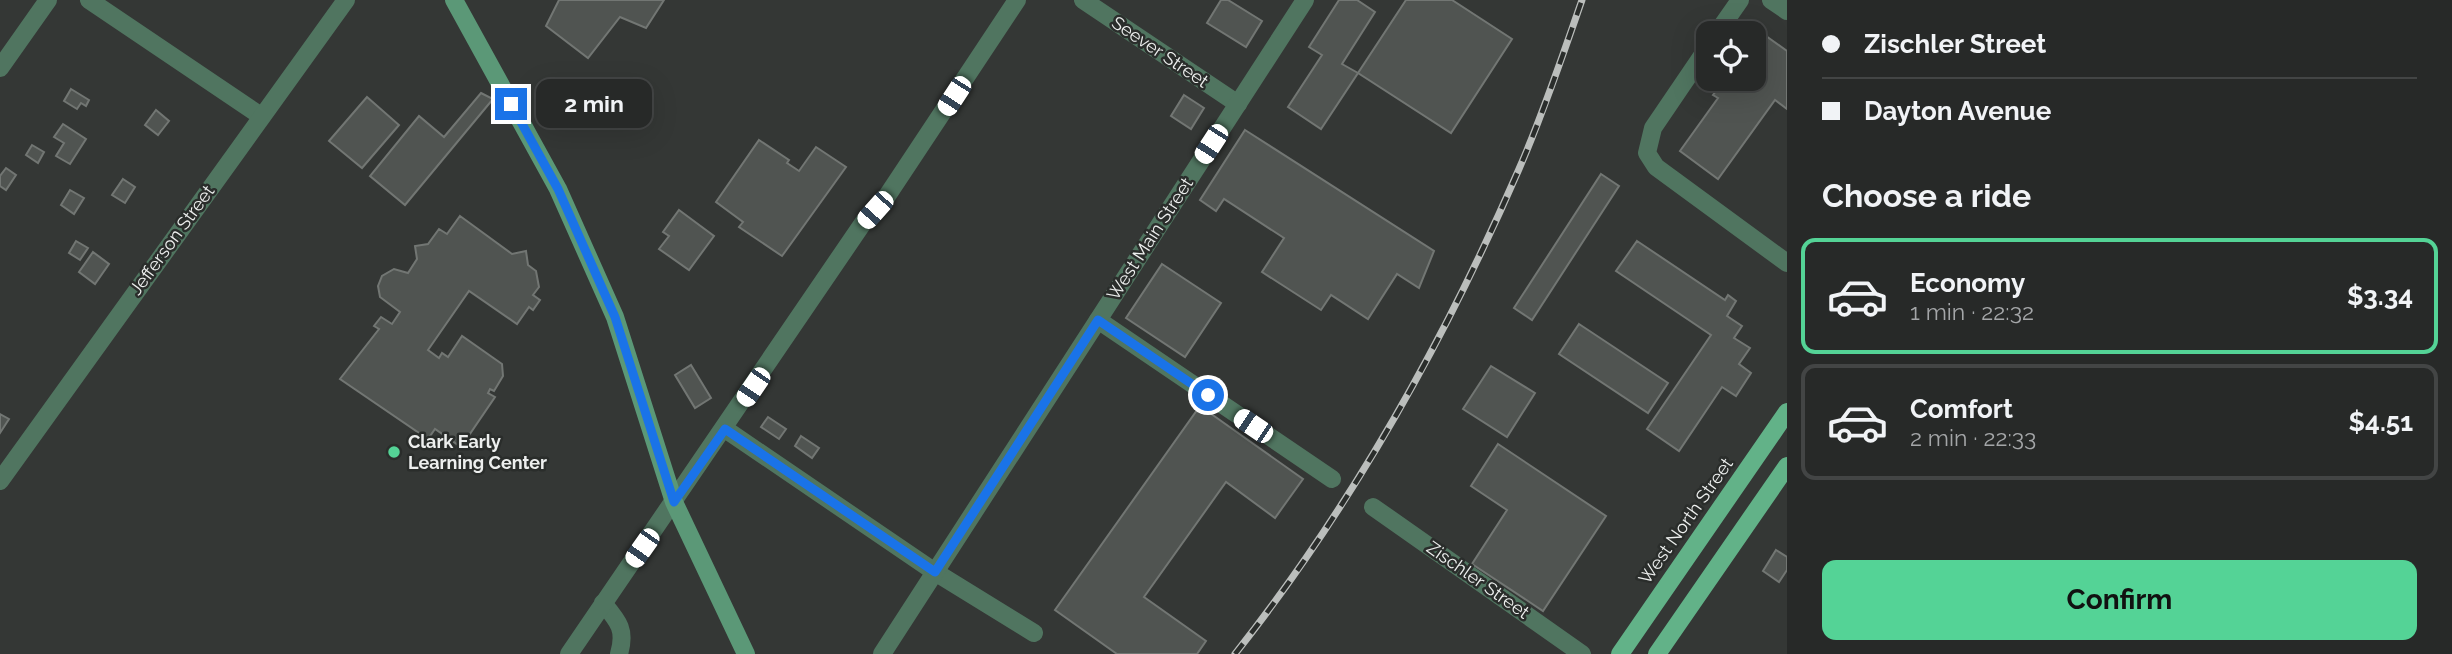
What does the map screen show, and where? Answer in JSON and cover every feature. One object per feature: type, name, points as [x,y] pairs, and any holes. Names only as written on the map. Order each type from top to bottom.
[{"type":"main road","points":[[454,0],[558,189],[598,278],[615,317],[674,502],[746,654]]},
{"type":"main road","name":"West North Street","points":[[1620,654],[1787,412]]},
{"type":"main road","points":[[1657,654],[1787,466]]},
{"type":"street","points":[[0,68],[48,0]]},
{"type":"street","points":[[89,0],[261,116]]},
{"type":"street","name":"Jefferson Street","points":[[0,481],[346,0]]},
{"type":"street","points":[[569,654],[863,223],[887,196],[1017,0]]},
{"type":"street","name":"Seever Street","points":[[1083,0],[1238,104]]},
{"type":"street","name":"West Main Street","points":[[882,654],[1305,0]]},
{"type":"street","points":[[1725,21],[1740,0]]},
{"type":"street","points":[[1771,0],[1787,11]]},
{"type":"street","points":[[1696,65],[1653,128],[1647,153],[1657,167],[1787,263]]},
{"type":"street","points":[[1098,320],[1332,479]]},
{"type":"street","points":[[725,429],[935,572],[1034,633]]},
{"type":"street","name":"Zischler Street","points":[[1373,507],[1582,654]]},
{"type":"street","points":[[603,603],[621,624],[624,636],[620,654]]},
{"type":"building","points":[[559,0],[664,0],[646,28],[620,17],[588,58],[546,26]]},
{"type":"building","points":[[1221,0],[1228,0],[1262,21],[1246,47],[1207,23]]},
{"type":"building","points":[[1339,0],[1357,0],[1375,12],[1342,64],[1358,73],[1321,129],[1288,107],[1322,55],[1309,47]]},
{"type":"building","points":[[1406,0],[1452,0],[1512,39],[1451,133],[1358,73]]},
{"type":"building","points":[[1766,36],[1787,51],[1787,109],[1775,100],[1718,179],[1680,151],[1718,98],[1713,95],[1716,91],[1766,91]]},
{"type":"building","points":[[71,89],[89,100],[86,106],[81,103],[77,109],[64,101]]},
{"type":"building","points":[[481,93],[493,99],[405,205],[370,176],[419,116],[444,137]]},
{"type":"building","points":[[1184,95],[1204,108],[1191,129],[1171,116]]},
{"type":"building","points":[[367,97],[399,125],[362,168],[329,141]]},
{"type":"building","points":[[156,110],[169,121],[158,135],[145,125]]},
{"type":"building","points":[[63,124],[86,139],[70,164],[56,156],[64,143],[54,137]]},
{"type":"building","points":[[1245,130],[1434,251],[1419,288],[1397,274],[1368,319],[1331,295],[1321,310],[1262,272],[1284,238],[1224,199],[1216,211],[1200,200]]},
{"type":"building","points":[[759,140],[789,160],[787,163],[799,171],[816,147],[846,167],[782,256],[739,227],[743,222],[716,202]]},
{"type":"building","points":[[32,145],[44,152],[38,163],[26,155]]},
{"type":"building","points":[[6,168],[16,175],[6,190],[0,186],[0,176]]},
{"type":"building","points":[[1601,174],[1619,186],[1532,320],[1514,308]]},
{"type":"building","points":[[123,179],[135,187],[125,203],[112,195]]},
{"type":"building","points":[[70,190],[84,198],[74,214],[61,205]]},
{"type":"building","points":[[679,210],[714,236],[689,270],[659,249],[669,236],[663,232]]},
{"type":"building","points":[[460,216],[512,254],[526,251],[528,265],[536,271],[539,287],[533,295],[540,300],[533,310],[529,307],[517,324],[469,291],[428,350],[439,358],[442,353],[448,357],[462,336],[502,364],[503,376],[494,391],[490,389],[488,393],[495,397],[461,447],[435,429],[428,439],[340,379],[379,329],[374,326],[381,317],[392,324],[400,312],[380,297],[378,286],[382,276],[394,269],[408,273],[417,259],[415,246],[428,244],[439,229],[447,234]]},
{"type":"building","points":[[76,241],[88,248],[80,260],[69,253]]},
{"type":"building","points":[[1637,241],[1725,300],[1728,295],[1736,301],[1727,316],[1742,326],[1734,338],[1750,348],[1739,364],[1751,373],[1736,396],[1722,387],[1679,451],[1647,429],[1711,335],[1616,271]]},
{"type":"building","points":[[93,252],[109,264],[95,284],[79,272]]},
{"type":"building","points":[[1162,264],[1221,303],[1185,357],[1126,318]]},
{"type":"building","points":[[1579,324],[1668,383],[1648,413],[1559,354]]},
{"type":"building","points":[[691,365],[711,398],[695,408],[675,375]]},
{"type":"building","points":[[1491,366],[1535,393],[1507,437],[1463,409]]},
{"type":"building","points":[[1200,406],[1303,479],[1275,518],[1226,482],[1144,597],[1206,641],[1197,654],[1117,654],[1055,610]]},
{"type":"building","points":[[0,414],[9,419],[0,433]]},
{"type":"building","points":[[768,417],[786,429],[779,439],[761,427]]},
{"type":"building","points":[[801,436],[819,448],[812,458],[795,446]]},
{"type":"building","points":[[1498,444],[1606,516],[1543,611],[1472,564],[1507,510],[1471,486]]},
{"type":"building","points":[[1776,550],[1787,557],[1787,570],[1779,582],[1763,571]]},
{"type":"railway","points":[[1235,654],[1318,540],[1393,421],[1427,359],[1519,169],[1582,0]]},
{"type":"place","name":"Clark Early Learning Center","points":[[394,452]]},
{"type":"route","points":[[511,104],[558,189],[615,317],[674,502],[725,429],[935,572],[1098,320],[1208,395]]}]
